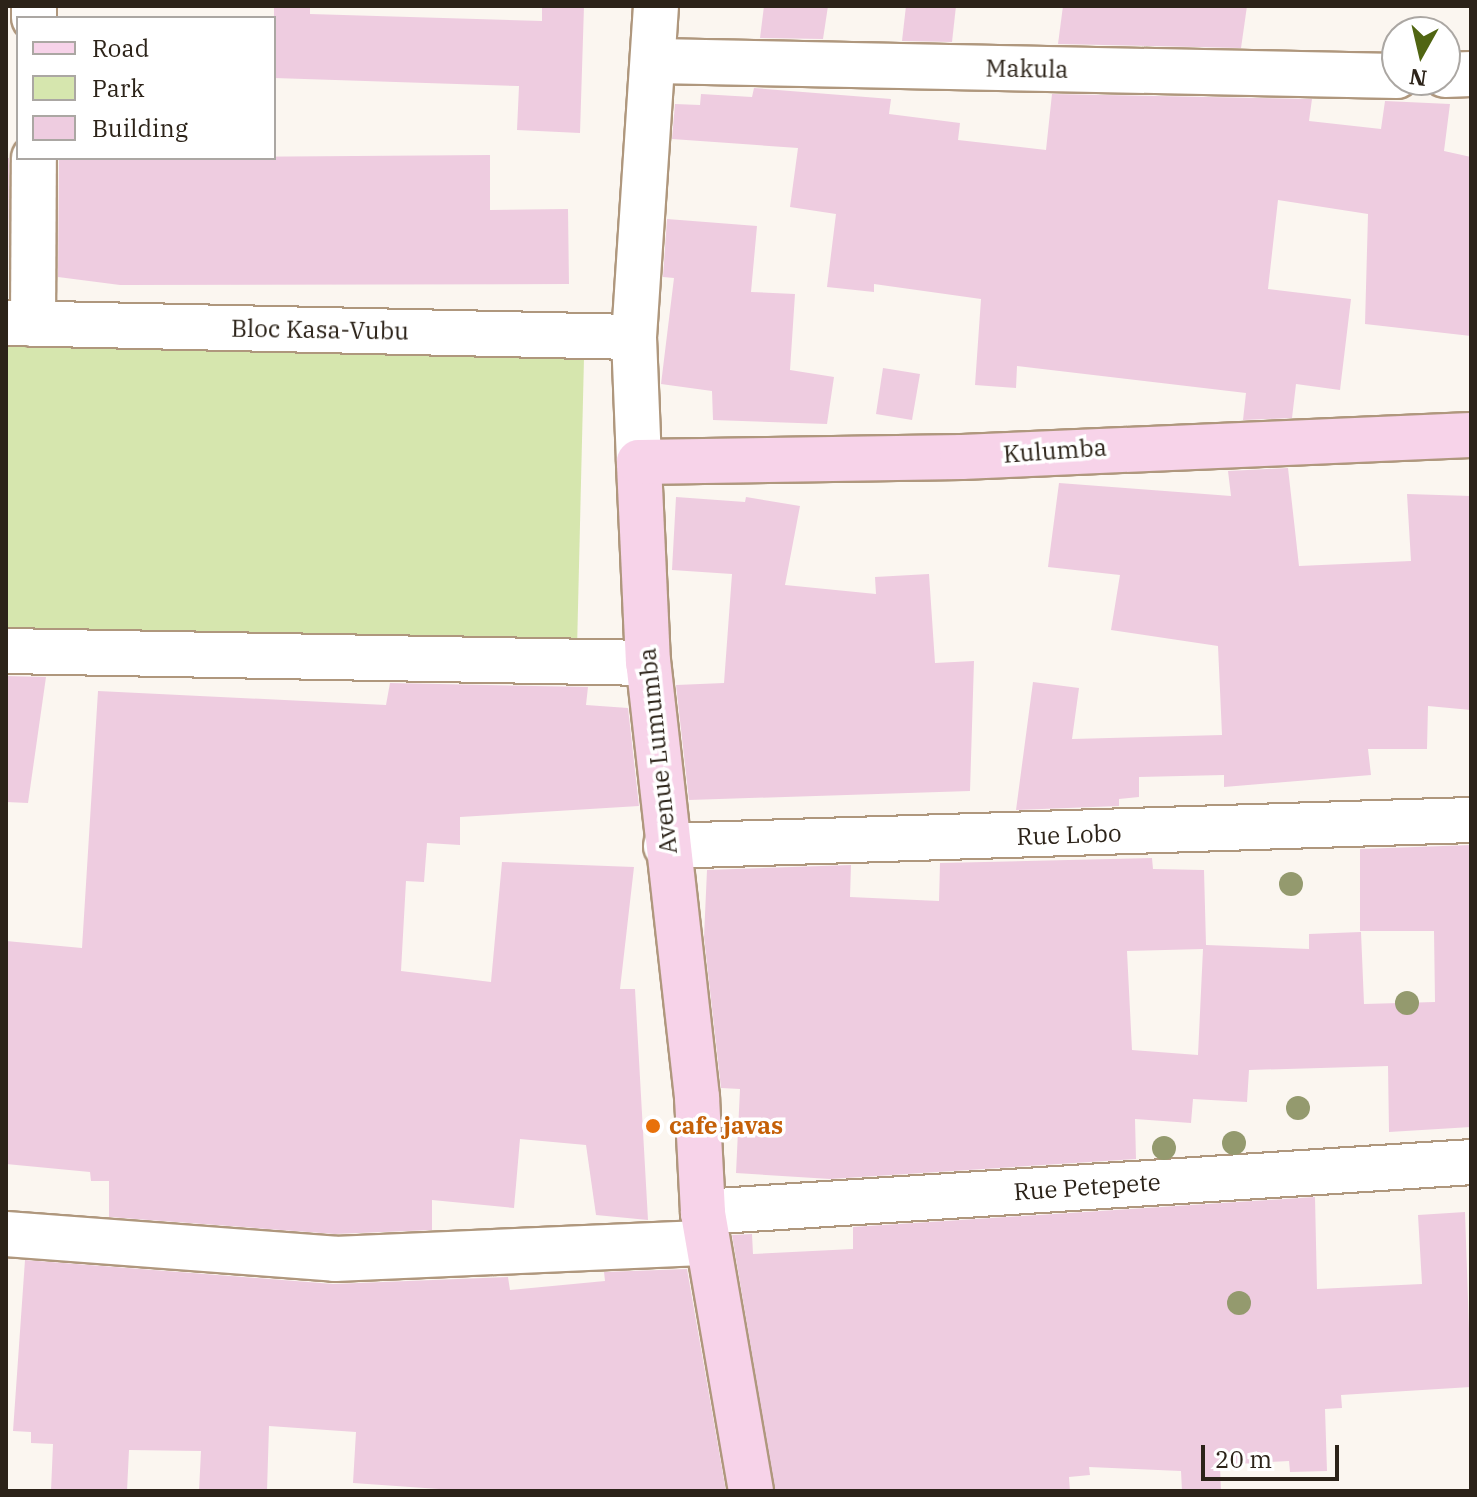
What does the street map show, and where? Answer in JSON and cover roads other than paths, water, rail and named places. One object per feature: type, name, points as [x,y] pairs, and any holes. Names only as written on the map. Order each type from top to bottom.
[{"type":"street","name":"Avenue Lumumba","points":[[656,6],[656,61],[634,337],[648,663],[666,846],[697,1097],[705,1228],[751,1491]]},
{"type":"street","name":"Makula","points":[[656,61],[1381,76]]},
{"type":"street","points":[[20,323],[34,160]]},
{"type":"street","name":"Bloc Kasa-Vubu","points":[[20,323],[634,337]]},
{"type":"street","name":"Kulumba","points":[[639,462],[962,457],[1471,435]]},
{"type":"street","points":[[6,651],[648,663]]},
{"type":"street","name":"Rue Lobo","points":[[666,846],[1471,820]]},
{"type":"street","name":"Rue Petepete","points":[[6,1234],[335,1259],[1471,1162]]},
{"type":"place","name":"cafe javas","points":[[653,1126]]}]
